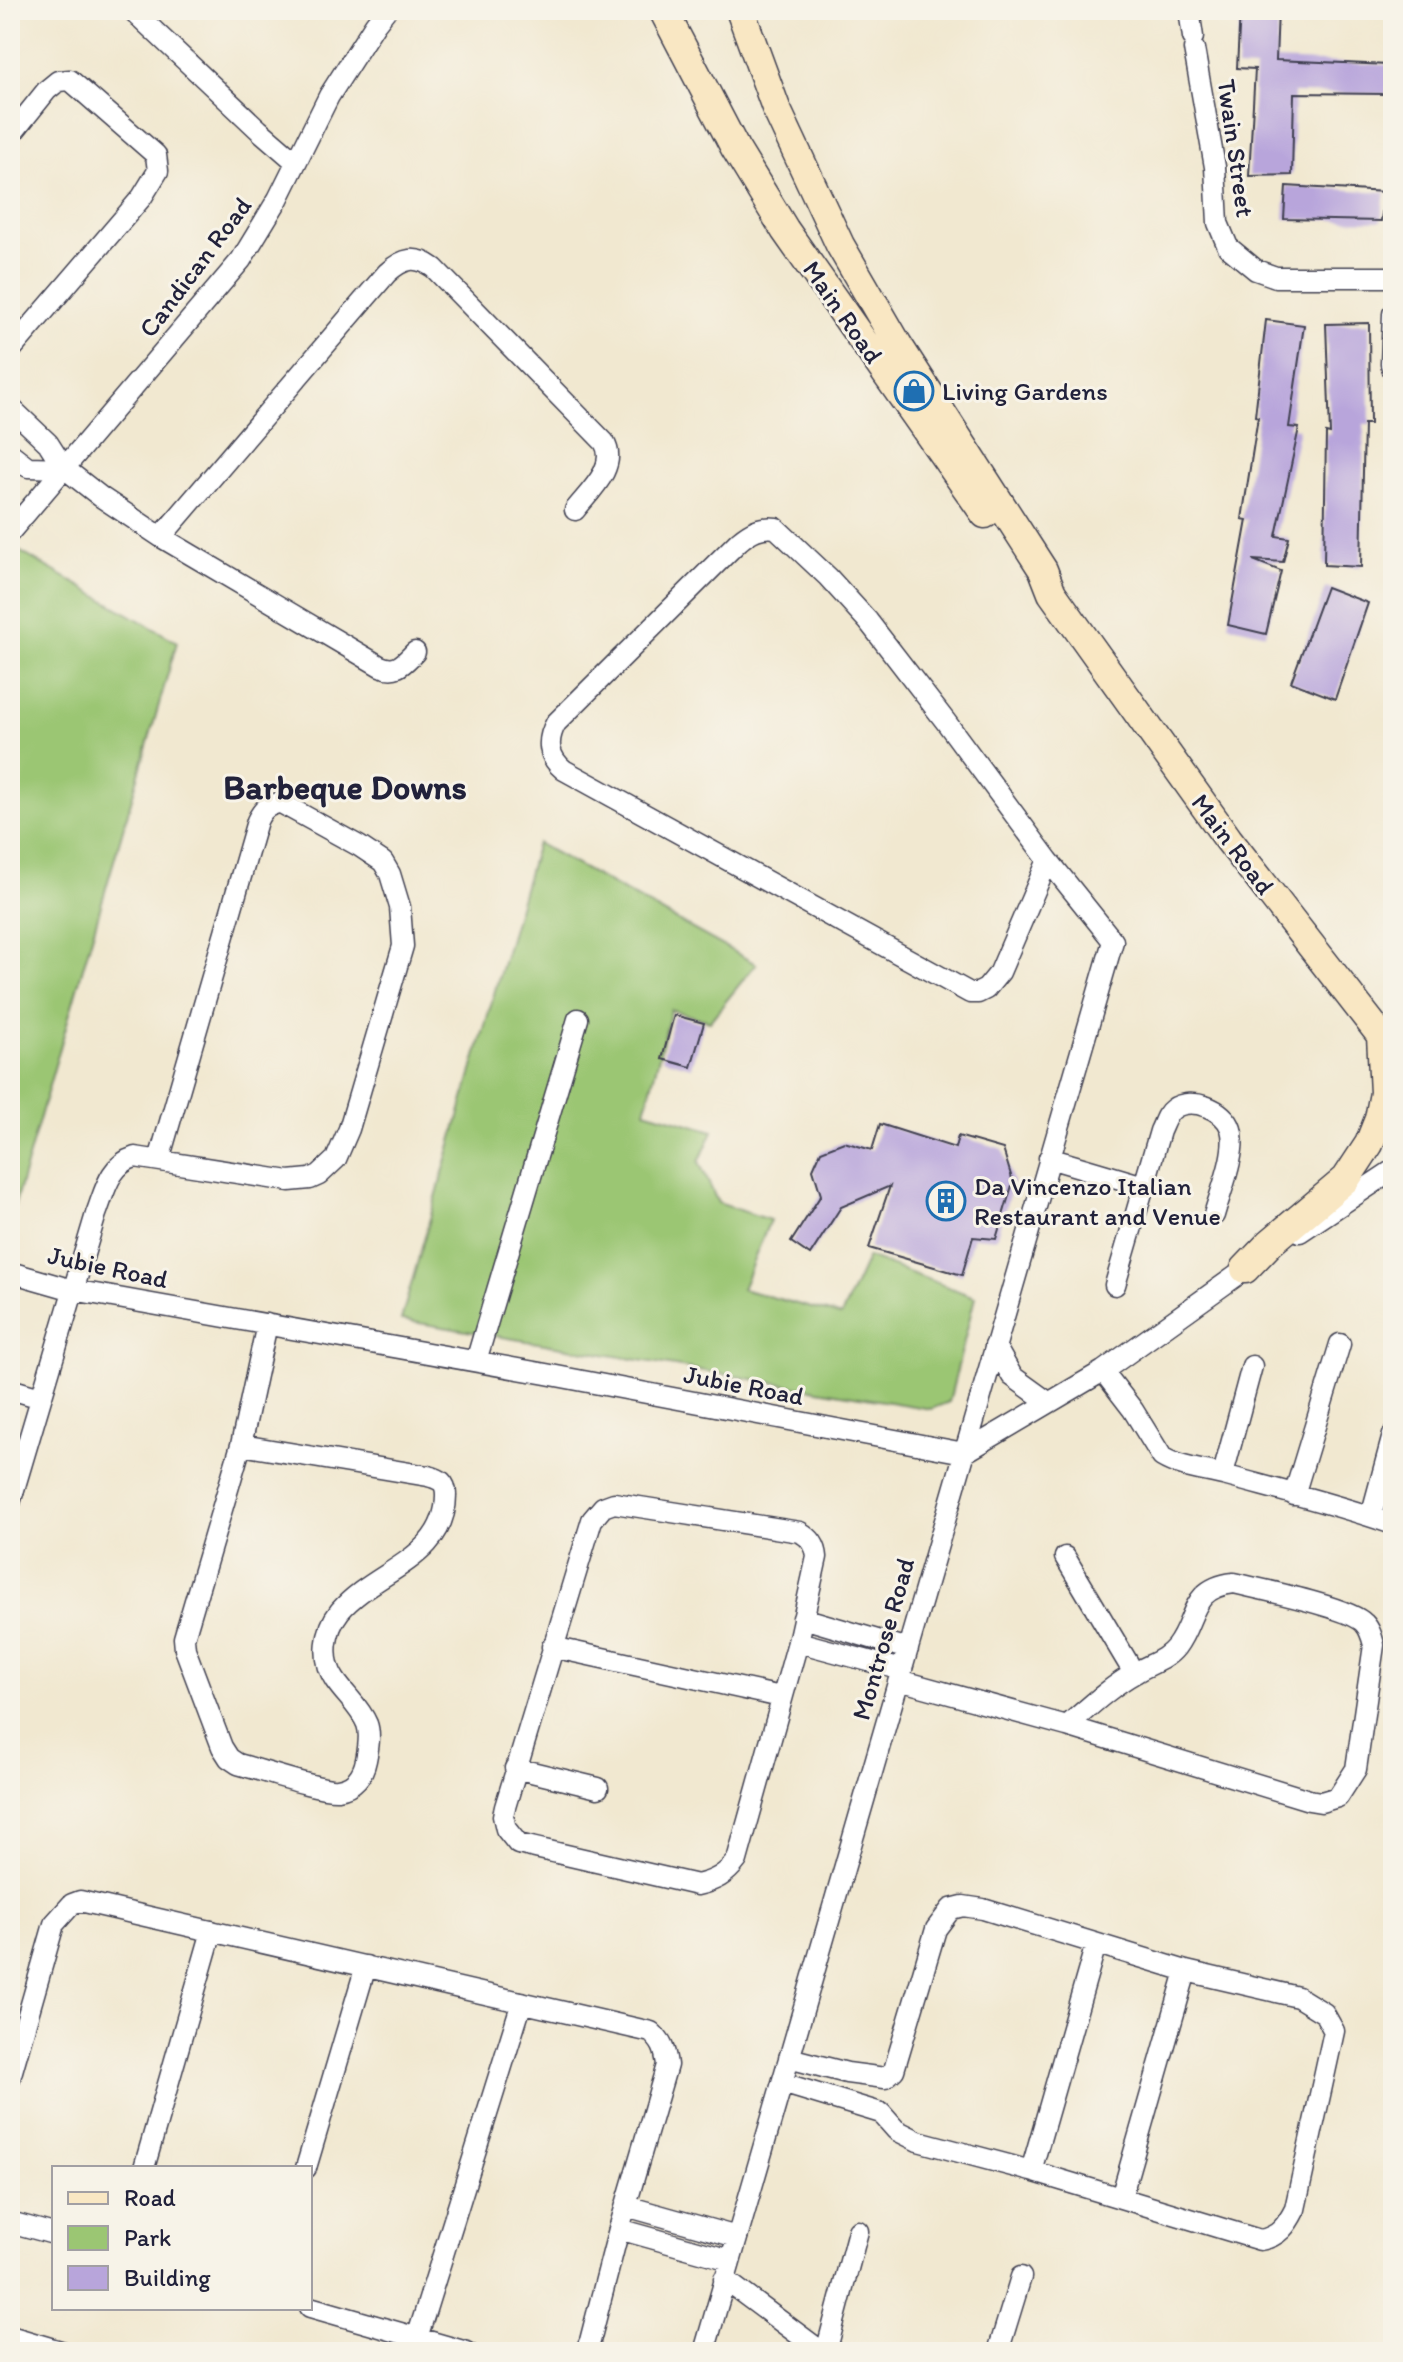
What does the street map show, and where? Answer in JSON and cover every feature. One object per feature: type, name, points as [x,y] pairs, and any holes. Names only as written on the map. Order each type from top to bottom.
[{"type":"street","points":[[132,10],[296,162]]},
{"type":"street","name":"Candican Road","points":[[10,532],[241,260],[260,231],[329,96],[386,10]]},
{"type":"street","name":"Main Road","points":[[663,10],[735,148],[785,230],[1032,579],[1052,593]]},
{"type":"street","name":"Main Road","points":[[740,10],[776,108],[840,245],[898,345],[1043,570],[1052,593],[1228,839],[1387,1043]]},
{"type":"street","name":"Twain Street","points":[[1189,10],[1215,167],[1218,223],[1228,247],[1256,270],[1276,277],[1393,277]]},
{"type":"street","points":[[10,136],[47,90],[58,81],[70,80],[156,155],[158,171],[142,197],[10,351]]},
{"type":"street","points":[[161,537],[387,273],[403,261],[414,260],[423,260],[434,268],[604,442],[609,450],[607,466],[575,510]]},
{"type":"street","points":[[1393,314],[1393,370]]},
{"type":"street","points":[[10,407],[48,443],[64,468],[161,537],[380,666],[393,670],[399,668],[415,652]]},
{"type":"street","points":[[10,453],[28,467],[64,468]]},
{"type":"street","points":[[765,526],[776,528],[859,610],[1048,860],[1000,972],[986,989],[970,993],[564,770],[553,760],[551,733],[556,723],[739,541],[753,530],[765,526]]},
{"type":"street","points":[[10,1503],[96,1214],[116,1168],[124,1160],[135,1157],[300,1181],[327,1170],[336,1159],[349,1129],[403,946],[400,907],[383,862],[281,803],[266,808],[257,821],[159,1160]]},
{"type":"street","name":"Montrose Road","points":[[704,2352],[1113,941],[1048,860]]},
{"type":"street","points":[[476,1361],[578,1019]]},
{"type":"street","points":[[1245,1269],[1270,1243],[1346,1179],[1369,1144],[1379,1119],[1384,1093],[1387,1043]]},
{"type":"street","points":[[1115,1285],[1166,1118],[1184,1104],[1202,1105],[1226,1118],[1232,1130],[1234,1145],[1214,1215]]},
{"type":"street","points":[[1049,1158],[1144,1186]]},
{"type":"street","points":[[964,1453],[1103,1371],[1245,1269],[1393,1170]]},
{"type":"street","name":"Jubie Road","points":[[10,1272],[73,1290],[476,1361],[964,1453]]},
{"type":"street","points":[[241,1445],[428,1476],[441,1480],[446,1487],[446,1507],[432,1540],[421,1552],[356,1595],[329,1629],[326,1648],[328,1665],[334,1679],[358,1707],[368,1728],[368,1750],[359,1778],[337,1789],[238,1764],[229,1758],[185,1649],[184,1638],[241,1445],[267,1324]]},
{"type":"street","points":[[1294,1495],[1340,1344]]},
{"type":"street","points":[[995,1346],[1012,1376],[1048,1402]]},
{"type":"street","points":[[1223,1474],[1252,1366]]},
{"type":"street","points":[[1103,1371],[1133,1410],[1162,1457],[1177,1465],[1223,1474],[1393,1524]]},
{"type":"street","points":[[10,1389],[41,1398]]},
{"type":"street","points":[[1371,1516],[1393,1435]]},
{"type":"street","points":[[614,1503],[806,1535],[816,1547],[817,1557],[798,1642],[737,1860],[728,1872],[713,1882],[697,1885],[518,1844],[506,1829],[503,1816],[515,1768],[592,1520],[603,1507],[614,1503]]},
{"type":"street","points":[[1065,1557],[1134,1673]]},
{"type":"street","points":[[798,1642],[900,1675],[1309,1800],[1329,1802],[1338,1797],[1356,1769],[1374,1645],[1367,1625],[1342,1611],[1234,1583],[1220,1584],[1207,1592],[1194,1609],[1174,1649],[1162,1660],[1134,1673],[1067,1726]]},
{"type":"street","points":[[803,1618],[908,1649]]},
{"type":"street","points":[[552,1647],[781,1697]]},
{"type":"street","points":[[515,1768],[598,1788]]},
{"type":"street","points":[[10,2078],[54,1924],[72,1904],[80,1901],[651,2032],[661,2041],[667,2065],[585,2352]]},
{"type":"street","points":[[782,2083],[881,2113],[896,2130],[918,2141],[1031,2171],[1260,2240],[1280,2233],[1298,2201],[1334,2031],[1324,2013],[1298,1997],[1186,1971],[983,1909],[963,1906],[951,1909],[936,1929],[894,2070],[885,2078],[847,2073],[789,2058]]},
{"type":"street","points":[[145,2166],[212,1931]]},
{"type":"street","points":[[1031,2171],[1096,1944]]},
{"type":"street","points":[[307,2166],[366,1966]]},
{"type":"street","points":[[1121,2198],[1186,1971]]},
{"type":"street","points":[[417,2338],[522,2002]]},
{"type":"street","points":[[626,2206],[737,2237]]},
{"type":"street","points":[[10,2222],[52,2233]]},
{"type":"street","points":[[619,2229],[727,2270],[824,2352],[858,2231]]},
{"type":"street","points":[[998,2352],[1021,2277]]},
{"type":"street","points":[[312,2308],[467,2352]]},
{"type":"street","points":[[10,2336],[64,2352]]},
{"type":"green space","points":[[14,548],[177,642],[10,1221],[10,553]]},
{"type":"green space","points":[[537,843],[756,964],[710,1021],[671,1010],[645,1111],[713,1131],[699,1162],[718,1203],[770,1220],[742,1289],[841,1316],[868,1257],[975,1297],[949,1402],[931,1409],[401,1320]]},
{"type":"building","points":[[1240,10],[1278,10],[1276,60],[1389,65],[1387,94],[1294,93],[1292,175],[1249,176],[1255,69],[1237,68]]},
{"type":"building","points":[[1286,186],[1385,192],[1381,221],[1284,219]]},
{"type":"building","points":[[1266,320],[1304,325],[1289,427],[1299,428],[1276,536],[1289,538],[1283,562],[1253,560],[1281,571],[1266,634],[1228,625],[1247,520],[1242,519],[1258,417],[1255,416]]},
{"type":"building","points":[[1369,323],[1370,424],[1364,424],[1361,567],[1324,565],[1326,433],[1330,434],[1326,324]]},
{"type":"building","points":[[1326,587],[1368,603],[1335,699],[1291,682]]},
{"type":"building","points":[[674,1015],[704,1023],[691,1067],[662,1059]]},
{"type":"building","name":"Da Vincenzo Italian Restaurant and Venue","points":[[880,1124],[955,1148],[958,1136],[1003,1149],[1013,1182],[996,1239],[973,1237],[962,1275],[869,1248],[890,1186],[841,1207],[810,1255],[791,1242],[821,1195],[813,1169],[821,1151],[844,1142],[872,1150]]},
{"type":"place","name":"Living Gardens","points":[[914,391]]},
{"type":"place","name":"Da Vincenzo Italian Restaurant and Venue","points":[[946,1201]]},
{"type":"district","name":"Barbeque Downs","points":[[345,787]]}]
